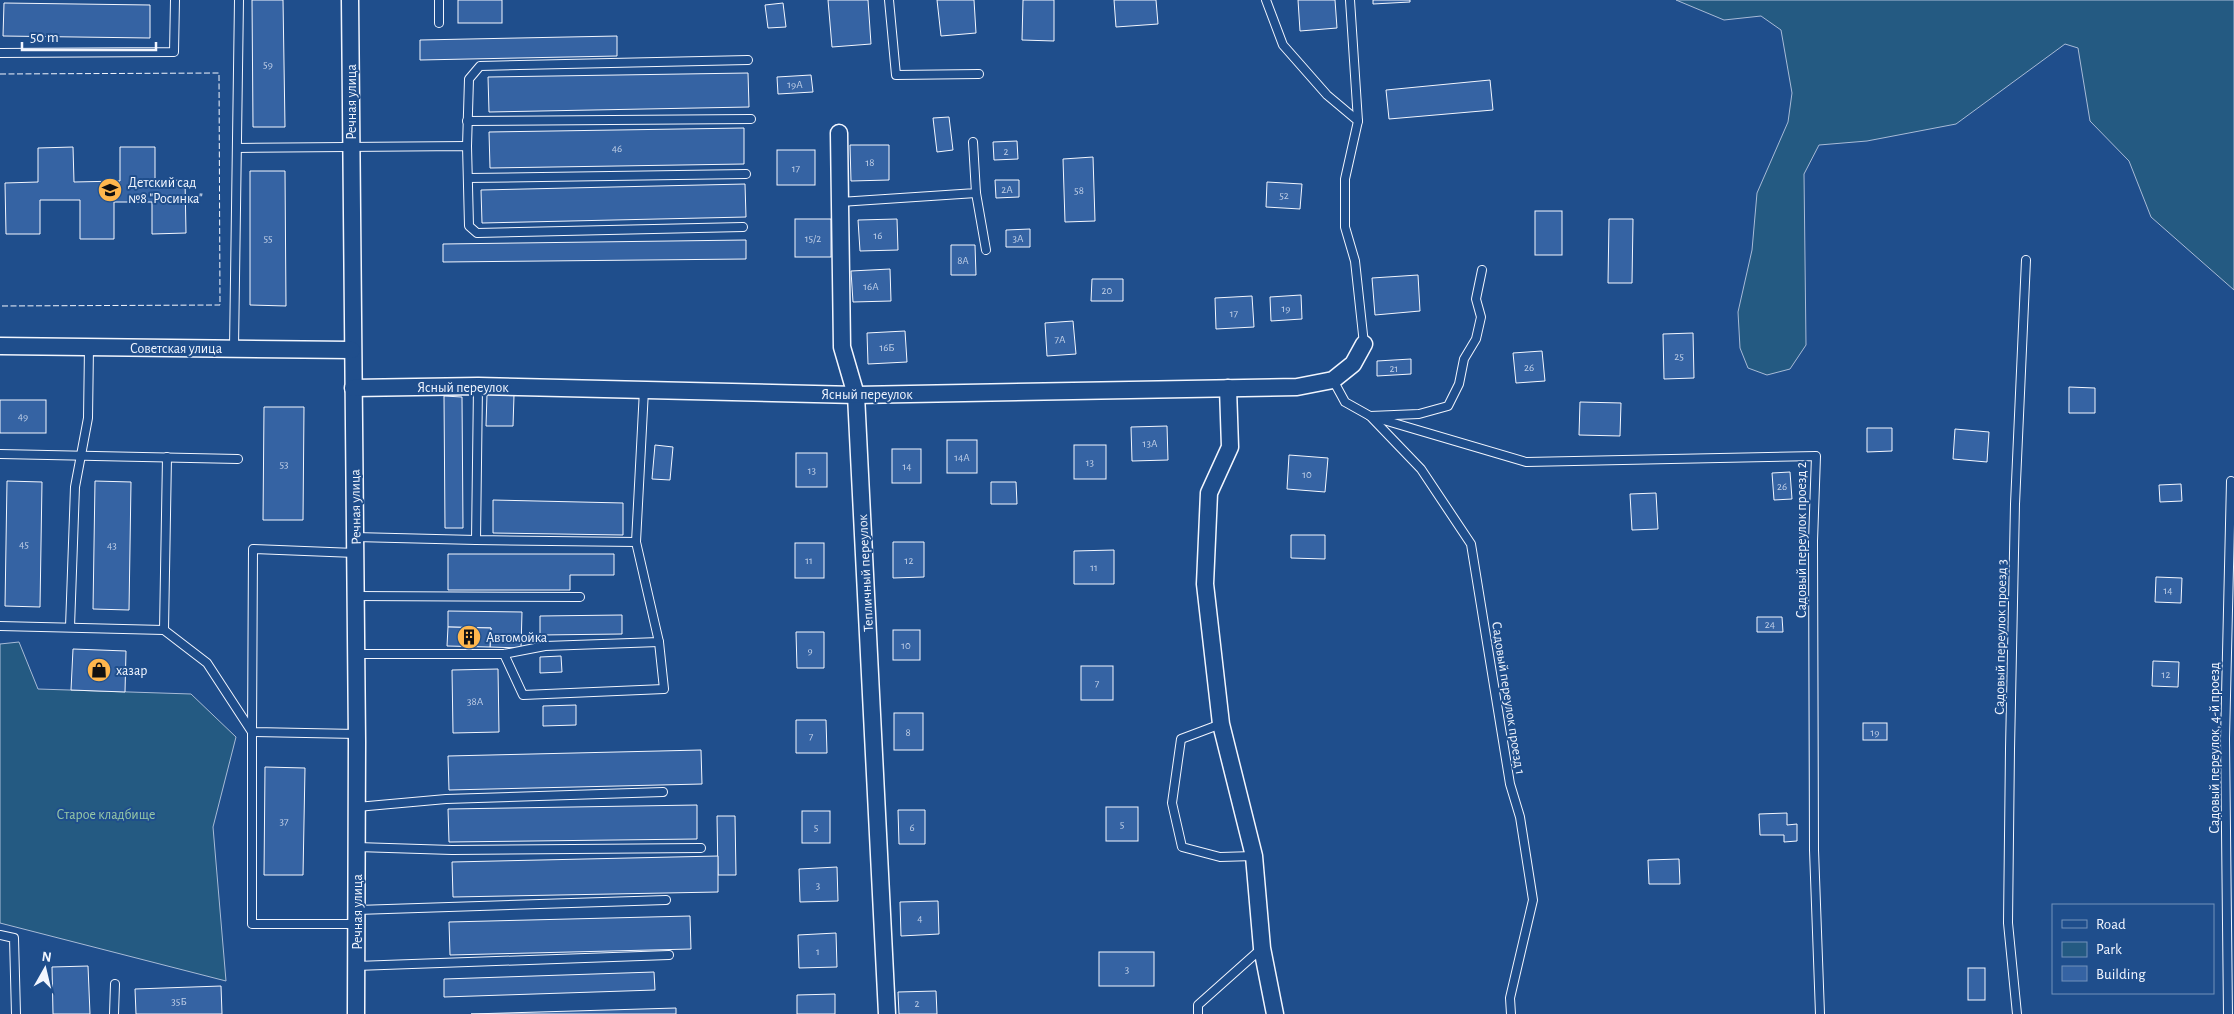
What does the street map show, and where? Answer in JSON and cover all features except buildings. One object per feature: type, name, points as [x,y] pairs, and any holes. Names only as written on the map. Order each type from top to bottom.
[{"type":"street","name":"Речная улица","points":[[350,0],[352,388],[356,553],[356,1014]]},
{"type":"street","name":"Тепличный переулок","points":[[839,133],[842,347],[856,395],[887,1014]]},
{"type":"street","name":"Ясный переулок","points":[[352,388],[478,386],[856,395],[1297,387],[1333,380],[1353,364],[1364,344]]},
{"type":"street","name":"Советская улица","points":[[0,346],[352,350]]},
{"type":"street","points":[[1228,388],[1230,447],[1209,493],[1205,584],[1221,724],[1254,856],[1262,948],[1274,1014]]},
{"type":"lane","points":[[0,53],[174,52],[175,0]]},
{"type":"lane","points":[[234,348],[239,0]]},
{"type":"lane","points":[[439,0],[439,23]]},
{"type":"lane","points":[[889,0],[896,75],[979,74]]},
{"type":"lane","points":[[1266,0],[1283,45],[1327,96],[1358,121]]},
{"type":"lane","points":[[1350,0],[1358,121],[1345,179],[1345,228],[1355,261],[1364,344]]},
{"type":"lane","points":[[742,227],[477,233],[469,226],[467,122],[469,79],[480,66],[748,60]]},
{"type":"lane","points":[[467,122],[751,119]]},
{"type":"lane","points":[[973,142],[976,193],[986,250]]},
{"type":"lane","points":[[237,148],[467,146]]},
{"type":"lane","points":[[468,178],[746,174]]},
{"type":"lane","points":[[840,202],[976,193]]},
{"type":"lane","name":"Садовый переулок проезд 3","points":[[2017,1014],[2008,923],[2015,504],[2026,260]]},
{"type":"lane","points":[[1333,380],[1345,402],[1370,416],[1419,414],[1448,406],[1459,384],[1464,359],[1476,339],[1481,317],[1476,299],[1482,270]]},
{"type":"lane","points":[[70,627],[75,487],[88,418],[89,347]]},
{"type":"lane","points":[[476,540],[478,386]]},
{"type":"lane","points":[[504,654],[524,695],[664,689],[659,642],[636,542],[644,390]]},
{"type":"lane","name":"Садовый переулок проезд 1","points":[[1370,416],[1420,469],[1471,544],[1510,784],[1520,816],[1533,900],[1510,998],[1510,1014]]},
{"type":"lane","name":"Садовый переулок проезд 2","points":[[1370,416],[1526,462],[1816,456],[1813,541],[1814,850],[1820,1014]]},
{"type":"lane","points":[[0,454],[81,454],[238,459]]},
{"type":"lane","points":[[164,630],[167,457]]},
{"type":"lane","name":"Садовый переулок, 4-й проезд","points":[[2228,1014],[2225,739],[2231,481]]},
{"type":"lane","points":[[355,536],[636,542]]},
{"type":"lane","points":[[356,553],[253,549],[252,924],[666,900]]},
{"type":"lane","points":[[356,596],[580,597]]},
{"type":"lane","points":[[0,626],[164,630],[207,663],[252,732]]},
{"type":"lane","points":[[356,654],[504,654],[545,646],[659,642]]},
{"type":"lane","points":[[1221,724],[1181,739],[1172,803],[1182,847],[1220,857],[1254,856]]},
{"type":"lane","points":[[252,732],[357,734]]},
{"type":"lane","points":[[357,807],[446,799],[663,792]]},
{"type":"lane","points":[[357,847],[452,850],[701,848]]},
{"type":"lane","points":[[0,935],[14,938],[16,1014]]},
{"type":"lane","points":[[1198,1014],[1198,1005],[1262,948]]},
{"type":"lane","points":[[356,966],[669,955]]},
{"type":"lane","points":[[114,1014],[115,984]]},
{"type":"green space","points":[[1676,0],[2234,0],[2234,290],[2151,217],[2129,161],[2090,121],[2078,48],[2065,44],[1956,124],[1867,141],[1819,145],[1804,174],[1806,345],[1790,369],[1767,375],[1748,368],[1740,348],[1738,312],[1752,250],[1757,193],[1788,122],[1792,93],[1781,30],[1761,16],[1724,20]]},
{"type":"green space","name":"Старое кладбище","points":[[19,642],[38,689],[191,694],[236,737],[213,827],[226,981],[0,923],[0,644]]},
{"type":"fence","points":[[0,74],[219,73],[220,305],[0,306]]},
{"type":"place","name":"Детский сад №8 \"Росинка\"","points":[[110,190]]},
{"type":"place","name":"Автомойка","points":[[469,637]]},
{"type":"place","name":"хазар","points":[[99,670]]}]
